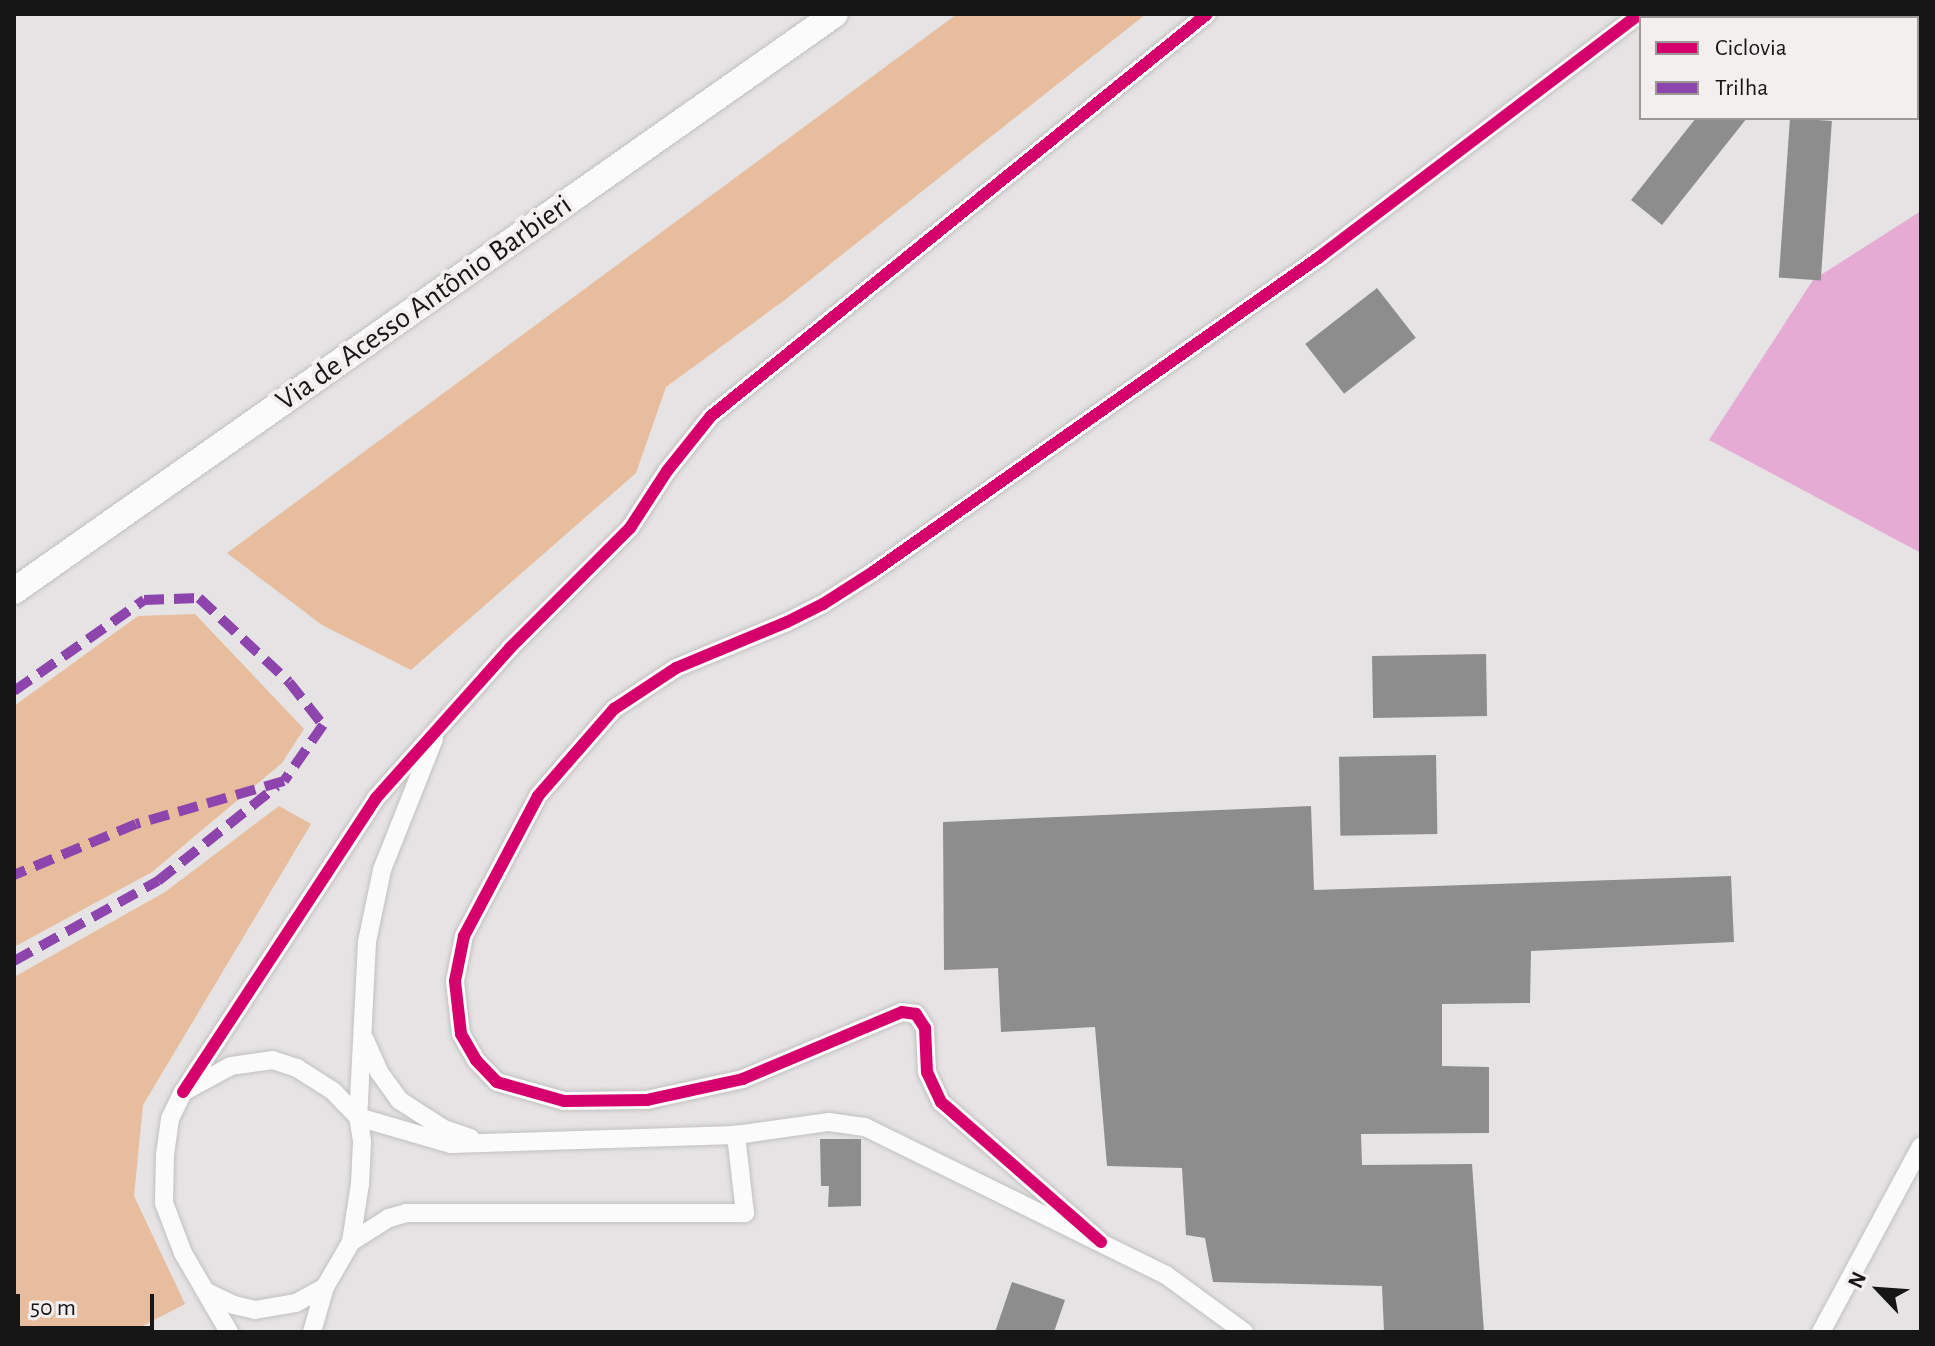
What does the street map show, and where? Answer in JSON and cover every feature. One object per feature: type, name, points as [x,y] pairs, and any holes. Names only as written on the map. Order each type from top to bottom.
[{"type":"main road","name":"Via de Acesso Antônio Barbieri","points":[[14,591],[835,14]]},
{"type":"street","points":[[229,1332],[183,1253],[164,1203],[167,1132],[183,1092],[376,798],[510,648],[630,528],[667,471],[711,416],[1207,14]]},
{"type":"street","points":[[1101,1242],[941,1102],[927,1072],[925,1028],[916,1014],[902,1012],[743,1079],[647,1100],[564,1101],[497,1082],[476,1060],[461,1034],[455,981],[464,936],[538,796],[614,709],[676,668],[787,622],[823,604],[873,572],[1318,258],[1640,14]]},
{"type":"street","points":[[312,1332],[325,1287],[351,1242],[361,1170],[358,1117],[367,942],[382,870],[440,726]]},
{"type":"street","points":[[362,1032],[379,1072],[399,1100],[444,1129],[484,1143]]},
{"type":"street","points":[[183,1092],[231,1066],[273,1060],[316,1078],[358,1117],[451,1144],[736,1135],[829,1122],[865,1127],[1166,1275],[1244,1332]]},
{"type":"street","points":[[351,1242],[389,1218],[406,1213],[745,1213],[736,1135]]},
{"type":"street","points":[[1821,1332],[1921,1146]]},
{"type":"street","points":[[207,1292],[234,1305],[255,1310],[296,1303],[325,1287]]},
{"type":"shaded area","points":[[957,14],[1146,14],[786,299],[666,387],[636,473],[411,670],[322,625],[227,553]]},
{"type":"shaded area","points":[[1921,211],[1921,553],[1709,440],[1813,280]]},
{"type":"shaded area","points":[[195,614],[304,729],[282,763],[152,872],[14,947],[14,706],[138,616]]},
{"type":"shaded area","points":[[279,806],[311,824],[143,1105],[134,1196],[185,1304],[131,1332],[14,1332],[14,977],[165,892]]},
{"type":"building","points":[[1694,120],[1745,120],[1662,225],[1631,200]]},
{"type":"building","points":[[1790,120],[1832,121],[1821,281],[1779,278]]},
{"type":"building","points":[[1377,288],[1416,338],[1344,394],[1305,344]]},
{"type":"building","points":[[1486,654],[1487,716],[1373,718],[1372,656]]},
{"type":"building","points":[[1436,755],[1437,834],[1340,836],[1339,757]]},
{"type":"building","points":[[1311,806],[1314,890],[1731,876],[1734,942],[1531,951],[1530,1003],[1442,1004],[1442,1066],[1489,1067],[1489,1133],[1361,1134],[1362,1165],[1472,1164],[1484,1332],[1384,1332],[1382,1286],[1213,1282],[1205,1238],[1186,1235],[1182,1168],[1107,1166],[1095,1027],[1001,1032],[998,968],[944,970],[943,822]]},
{"type":"building","points":[[820,1139],[861,1139],[861,1206],[828,1207],[829,1186],[821,1186]]},
{"type":"building","points":[[1012,1282],[1065,1300],[1054,1332],[995,1332]]},
{"type":"marked path","points":[[14,691],[144,600],[199,598],[289,682],[323,725],[284,781],[136,824],[14,875]]},
{"type":"marked path","points":[[14,961],[158,881],[277,786]]},
{"type":"cycle path","points":[[183,1092],[376,798],[510,648],[630,528],[667,471],[711,416],[1207,14]]},
{"type":"cycle path","points":[[1101,1242],[941,1102],[927,1072],[925,1028],[916,1014],[902,1012],[743,1079],[647,1100],[564,1101],[497,1082],[476,1060],[461,1034],[455,981],[464,936],[538,796],[614,709],[676,668],[787,622],[823,604],[873,572],[1318,258],[1640,14]]}]
